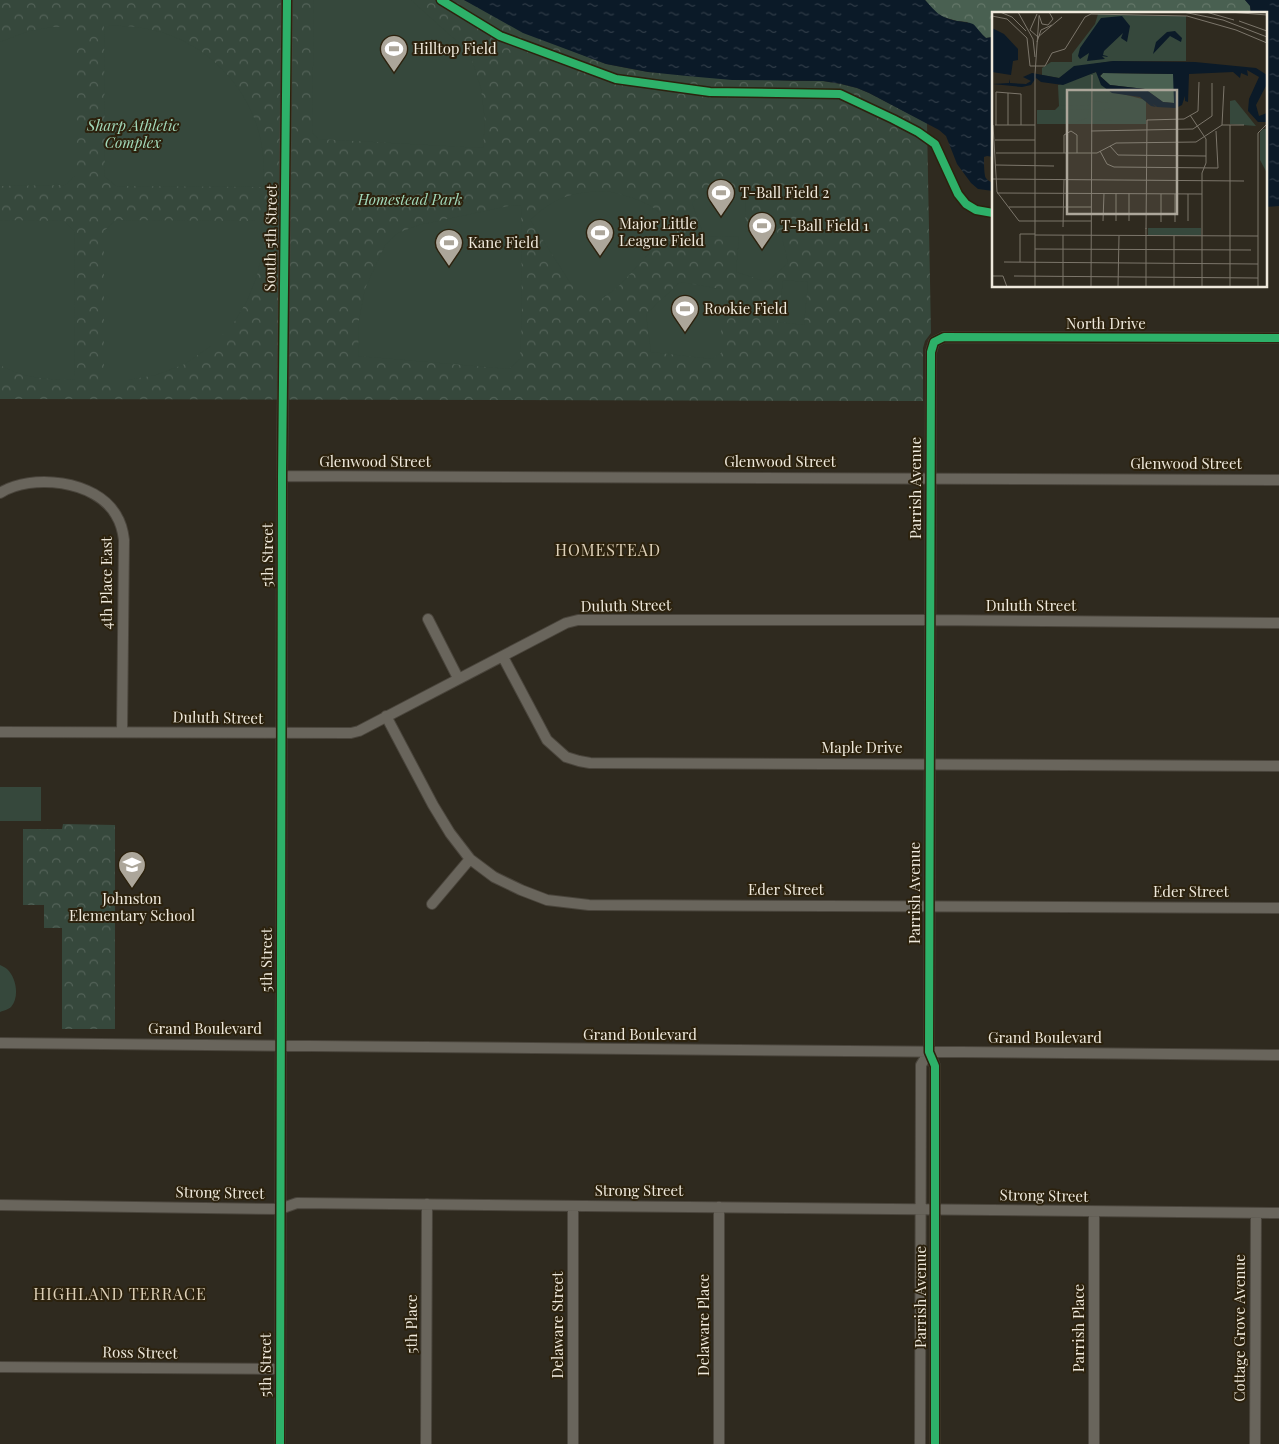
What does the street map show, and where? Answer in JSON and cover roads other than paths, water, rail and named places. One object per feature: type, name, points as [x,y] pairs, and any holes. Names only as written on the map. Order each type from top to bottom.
[{"type":"street","name":"South 5th Street","points":[[282,476],[288,0]]},
{"type":"street","name":"North Drive","points":[[934,342],[944,336],[1279,338]]},
{"type":"street","name":"Parrish Avenue","points":[[934,342],[930,352],[929,1052],[935,1066],[935,1444]]},
{"type":"street","name":"Glenwood Street","points":[[282,476],[1279,480]]},
{"type":"street","name":"5th Street","points":[[280,1444],[282,476]]},
{"type":"street","name":"4th Place East","points":[[0,493],[9,487],[28,482],[65,484],[86,490],[105,501],[116,513],[124,540],[122,732]]},
{"type":"street","points":[[428,619],[458,678]]},
{"type":"street","name":"Duluth Street","points":[[0,732],[351,733],[359,731],[566,623],[578,620],[930,620],[1279,623]]},
{"type":"street","name":"Maple Drive","points":[[503,657],[548,740],[566,756],[590,763],[1279,766]]},
{"type":"street","name":"Eder Street","points":[[386,716],[437,812],[470,859],[494,877],[547,900],[589,905],[1279,908]]},
{"type":"street","points":[[432,904],[470,859]]},
{"type":"street","name":"Grand Boulevard","points":[[0,1043],[1279,1055]]},
{"type":"street","name":"Parrish Avenue","points":[[920,1444],[921,1065],[929,1052]]},
{"type":"street","name":"Strong Street","points":[[0,1206],[280,1209],[297,1203],[1279,1213]]},
{"type":"street","name":"5th Place","points":[[426,1444],[427,1204]]},
{"type":"street","name":"Delaware Street","points":[[573,1206],[573,1444]]},
{"type":"street","name":"Delaware Place","points":[[719,1207],[719,1444]]},
{"type":"street","name":"Parrish Place","points":[[1094,1212],[1094,1444]]},
{"type":"street","name":"Cottage Grove Avenue","points":[[1255,1444],[1256,1213]]},
{"type":"street","name":"Ross Street","points":[[0,1367],[280,1369]]},
{"type":"water","points":[[464,0],[925,0],[942,16],[973,24],[986,38],[992,37],[992,157],[984,157],[984,168],[985,177],[992,182],[992,191],[978,189],[971,183],[957,164],[946,136],[939,130],[857,88],[823,81],[732,80],[648,72],[606,64],[523,33]]},
{"type":"water","points":[[1245,0],[1279,0],[1279,206],[1266,207],[1266,12],[1251,12],[1250,6]]},
{"type":"place","name":"Hilltop Field","points":[[394,73]]},
{"type":"place","name":"T-Ball Field 2","points":[[721,217]]},
{"type":"place","name":"T-Ball Field 1","points":[[762,250]]},
{"type":"place","name":"Major Little League Field","points":[[600,257]]},
{"type":"place","name":"Kane Field","points":[[449,267]]},
{"type":"place","name":"Rookie Field","points":[[685,333]]},
{"type":"place","name":"Johnston Elementary School","points":[[132,889]]},
{"type":"district","name":"HOMESTEAD","points":[[608,550]]},
{"type":"district","name":"HIGHLAND TERRACE","points":[[120,1294]]},
{"type":"park label","name":"Sharp Athletic Complex","points":[[133,134]]},
{"type":"park label","name":"Homestead Park","points":[[410,200]]}]
